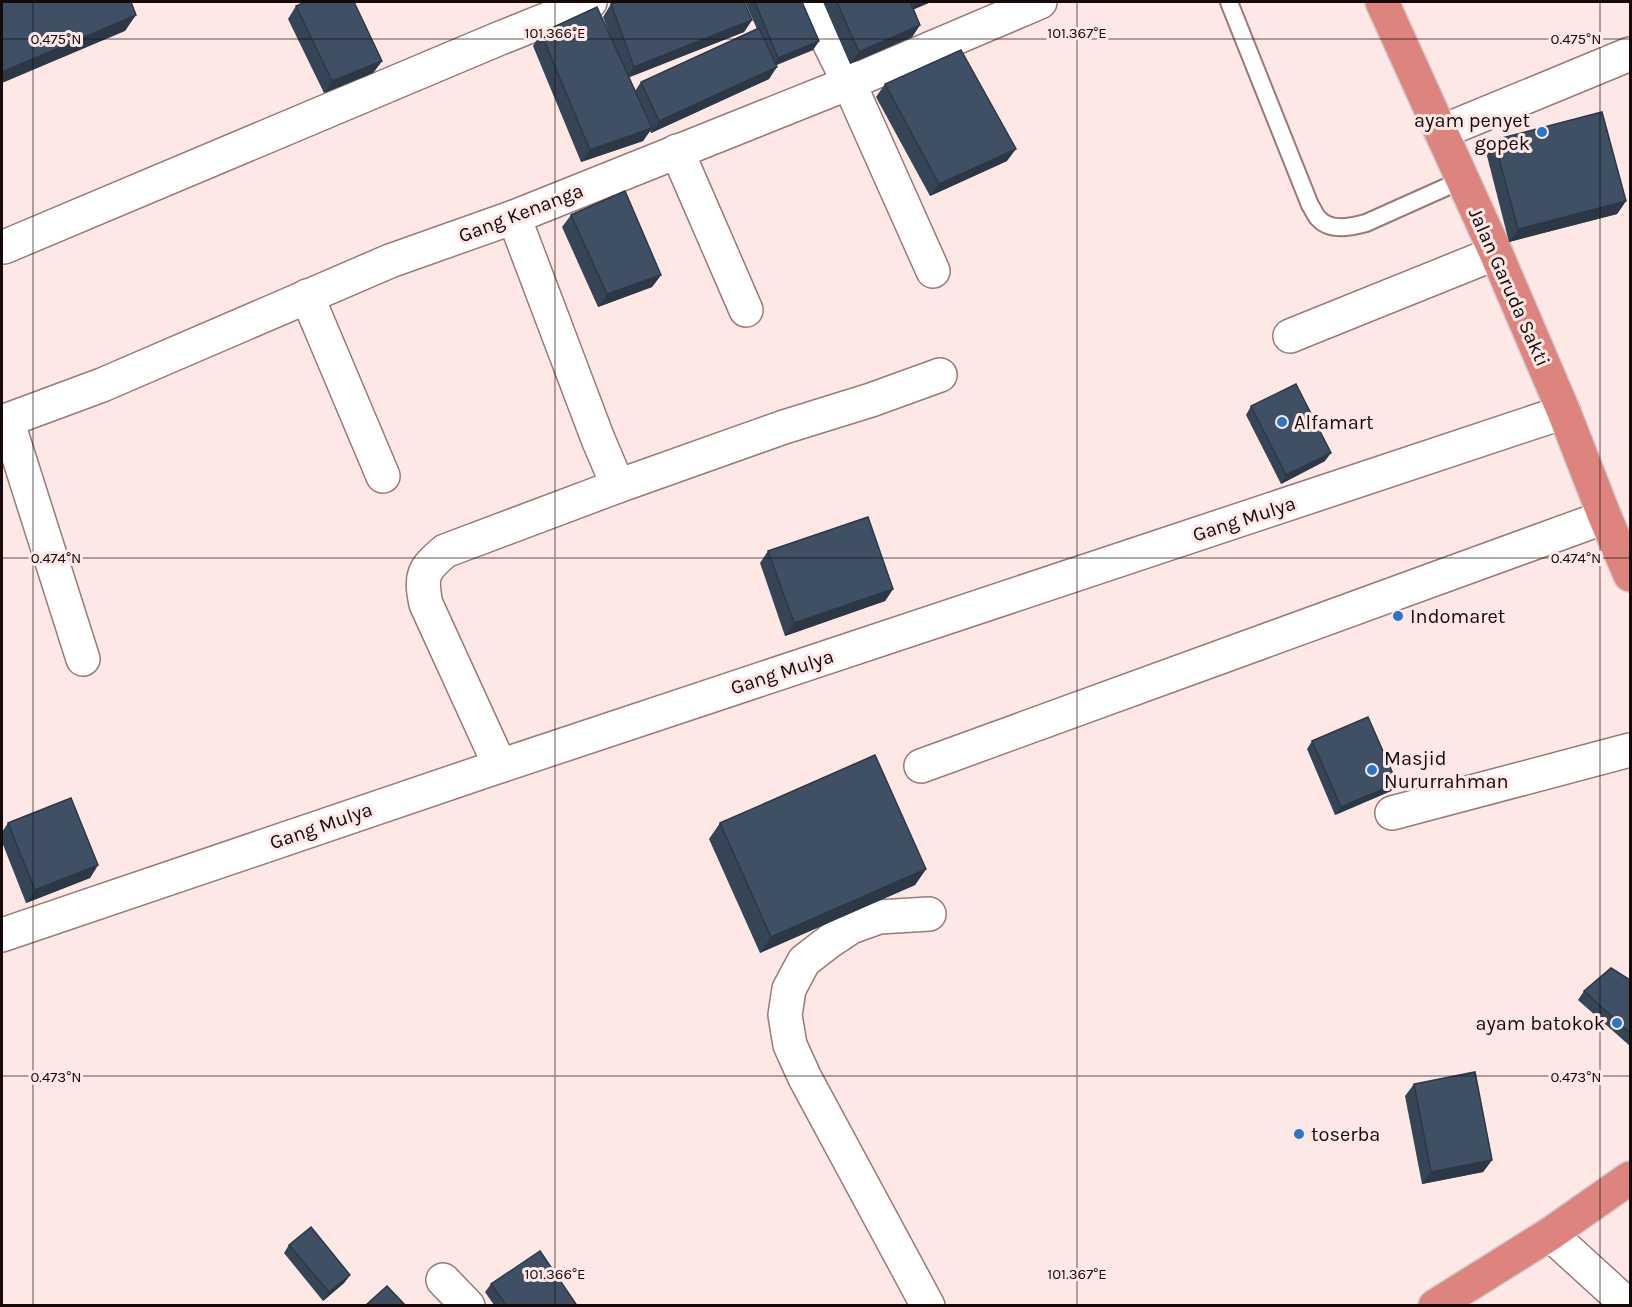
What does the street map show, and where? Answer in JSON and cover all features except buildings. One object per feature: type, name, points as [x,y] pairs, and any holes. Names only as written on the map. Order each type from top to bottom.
[{"type":"highway","name":"Jalan Garuda Sakti","points":[[1382,2],[1496,253],[1630,575]]},
{"type":"highway","points":[[1435,1305],[1628,1184]]},
{"type":"street","points":[[4,247],[590,2]]},
{"type":"street","points":[[809,2],[849,82],[933,271]]},
{"type":"street","name":"Gang Kenanga","points":[[4,421],[102,385],[390,261],[514,217],[1040,2]]},
{"type":"street","points":[[1441,132],[1630,54]]},
{"type":"street","points":[[677,151],[746,310]]},
{"type":"street","points":[[514,217],[618,486]]},
{"type":"street","points":[[1290,336],[1496,253]]},
{"type":"street","points":[[307,296],[383,476]]},
{"type":"street","points":[[500,766],[426,604],[423,588],[427,568],[446,552],[618,486],[939,375]]},
{"type":"street","name":"Gang Mulya","points":[[2,935],[500,766],[1564,412]]},
{"type":"street","points":[[4,421],[83,659]]},
{"type":"street","points":[[921,766],[1605,517]]},
{"type":"street","points":[[1392,813],[1630,750]]},
{"type":"street","points":[[928,914],[879,917],[851,927],[830,940],[804,961],[789,989],[785,1015],[790,1045],[805,1078],[928,1305]]},
{"type":"street","points":[[1550,1234],[1629,1305]]},
{"type":"street","points":[[443,1280],[468,1305]]},
{"type":"lane","points":[[1229,2],[1310,205],[1319,219],[1330,226],[1341,228],[1356,226],[1462,180]]},
{"type":"place","name":"ayam penyet gopek","points":[[1542,132]]},
{"type":"place","name":"Alfamart","points":[[1282,422]]},
{"type":"place","name":"Indomaret","points":[[1398,616]]},
{"type":"place","name":"Masjid Nururrahman","points":[[1372,770]]},
{"type":"place","name":"ayam batokok","points":[[1617,1023]]},
{"type":"place","name":"toserba","points":[[1299,1134]]}]
